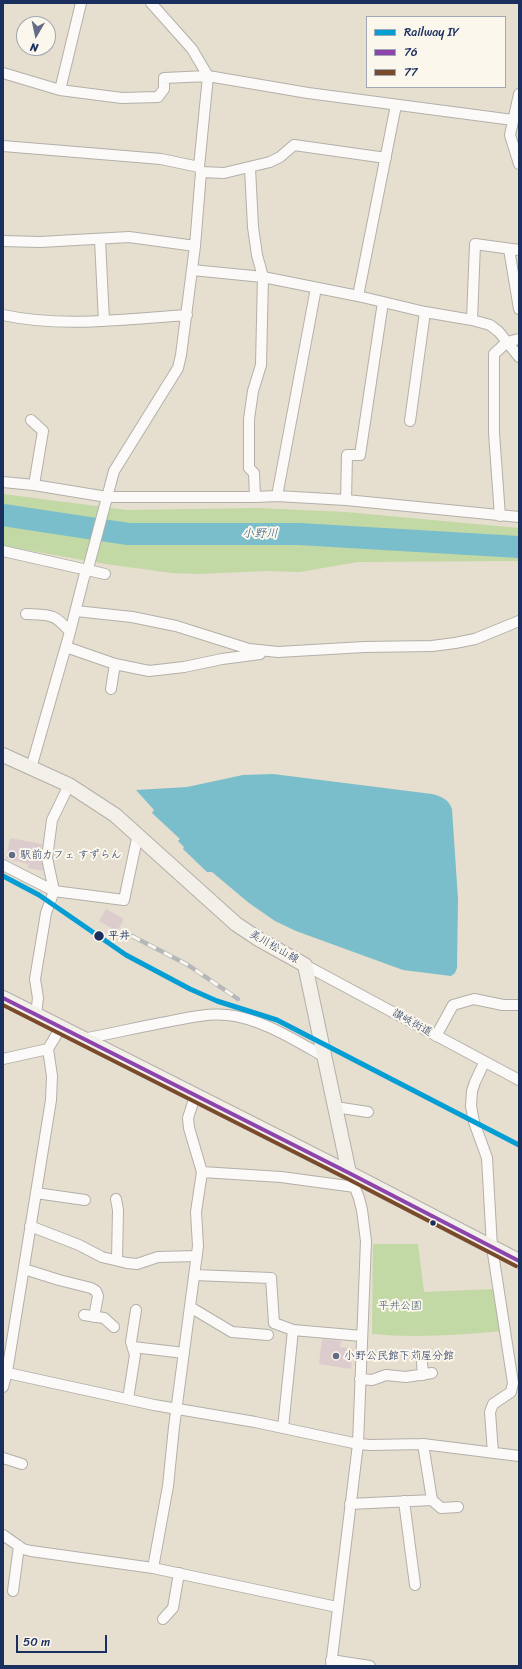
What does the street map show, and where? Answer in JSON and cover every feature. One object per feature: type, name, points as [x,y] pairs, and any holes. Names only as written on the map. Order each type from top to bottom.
[{"type":"main road","name":"美川松山線","points":[[3,755],[69,785],[115,815],[138,834],[236,924],[260,940],[305,965],[349,1173]]},
{"type":"main road","points":[[3,998],[349,1173],[519,1261]]},
{"type":"street","points":[[60,90],[81,3]]},
{"type":"street","points":[[31,768],[66,647],[84,578],[89,567],[114,470],[178,368],[187,315],[195,246],[208,76],[192,49],[151,3]]},
{"type":"street","points":[[3,73],[60,90],[122,98],[158,97],[164,89],[164,78],[208,76],[308,93],[513,120]]},
{"type":"street","points":[[519,94],[510,135],[519,164]]},
{"type":"street","points":[[358,296],[396,105]]},
{"type":"street","points":[[3,146],[161,159],[200,169],[224,173],[250,168],[275,160],[294,145],[386,158]]},
{"type":"street","points":[[250,168],[254,234],[257,255],[264,277],[261,365],[253,391],[248,419],[250,468],[254,473],[255,497]]},
{"type":"street","points":[[3,241],[40,242],[100,240],[129,237],[195,246]]},
{"type":"street","points":[[100,240],[104,321]]},
{"type":"street","points":[[472,320],[475,244],[514,249],[519,309]]},
{"type":"street","points":[[192,270],[264,277],[358,296],[426,312],[472,320],[490,325],[499,332],[519,357]]},
{"type":"street","points":[[277,496],[316,288]]},
{"type":"street","points":[[346,500],[347,455],[360,455],[383,302]]},
{"type":"street","points":[[410,421],[426,312]]},
{"type":"street","points":[[3,315],[47,322],[104,321],[187,315]]},
{"type":"street","points":[[500,516],[494,433],[494,354],[506,342],[519,339]]},
{"type":"street","points":[[31,420],[43,430],[34,485]]},
{"type":"street","points":[[3,482],[34,485],[107,500],[277,496],[346,500],[519,517]]},
{"type":"street","points":[[3,551],[89,567],[105,574]]},
{"type":"street","points":[[76,611],[132,617],[176,626],[248,649],[278,652]]},
{"type":"street","points":[[26,614],[50,615],[60,620],[70,632]]},
{"type":"street","points":[[66,647],[116,664],[149,671],[222,659],[278,652],[455,644],[475,639],[519,621]]},
{"type":"street","points":[[111,689],[116,664]]},
{"type":"street","points":[[36,1014],[38,998],[35,979],[46,913],[54,891],[47,858],[52,820],[69,785]]},
{"type":"street","points":[[3,865],[54,891],[124,900],[138,834]]},
{"type":"street","name":"讃岐街道","points":[[305,965],[484,1063],[519,1080]]},
{"type":"street","points":[[436,1036],[453,1006],[474,999],[503,1005],[519,1005]]},
{"type":"street","points":[[83,1039],[186,1018],[209,1015],[228,1015],[252,1021],[276,1030],[325,1057]]},
{"type":"street","points":[[3,1388],[51,1100],[52,1076],[48,1049],[61,1028]]},
{"type":"street","points":[[3,1059],[48,1049]]},
{"type":"street","points":[[484,1063],[473,1087],[472,1106],[474,1122],[487,1158],[492,1247],[513,1383],[511,1392],[493,1404],[490,1412],[493,1453]]},
{"type":"street","points":[[154,1568],[168,1486],[176,1408],[198,1246],[196,1212],[202,1172],[189,1128],[188,1118],[195,1096]]},
{"type":"street","points":[[335,1107],[368,1112]]},
{"type":"street","points":[[202,1172],[282,1177],[355,1187]]},
{"type":"street","points":[[349,1173],[362,1210],[366,1241],[358,1444],[331,1663],[370,1666]]},
{"type":"street","points":[[36,1193],[85,1200]]},
{"type":"street","points":[[116,1199],[118,1210],[117,1260]]},
{"type":"street","points":[[30,1226],[79,1245],[102,1257],[137,1264],[158,1257],[196,1256]]},
{"type":"street","points":[[24,1269],[91,1288],[96,1291],[98,1296],[89,1316],[104,1318],[114,1328]]},
{"type":"street","points":[[194,1275],[270,1278],[274,1323],[292,1330],[362,1336]]},
{"type":"street","points":[[190,1307],[232,1332],[268,1335]]},
{"type":"street","points":[[128,1399],[135,1355],[131,1342],[136,1310]]},
{"type":"street","points":[[283,1428],[292,1330]]},
{"type":"street","points":[[133,1347],[184,1353]]},
{"type":"street","points":[[360,1379],[372,1380],[386,1375],[406,1377],[428,1374],[422,1362]]},
{"type":"street","points":[[5,1372],[128,1399],[283,1428],[358,1444],[423,1444],[519,1456]]},
{"type":"street","points":[[423,1444],[432,1500],[441,1508],[458,1507]]},
{"type":"street","points":[[3,1458],[22,1464]]},
{"type":"street","points":[[350,1504],[432,1500]]},
{"type":"street","points":[[404,1501],[415,1585]]},
{"type":"street","points":[[3,1534],[22,1549],[31,1551],[154,1568],[337,1607]]},
{"type":"street","points":[[13,1591],[19,1546]]},
{"type":"street","points":[[163,1619],[173,1608],[179,1573]]},
{"type":"green space","points":[[3,494],[127,510],[257,508],[346,512],[519,528],[519,561],[358,562],[300,572],[266,571],[199,574],[172,573],[106,564],[3,546]]},
{"type":"green space","name":"平井公園","points":[[373,1244],[418,1244],[424,1292],[495,1289],[501,1331],[436,1336],[372,1334]]},
{"type":"water","points":[[273,774],[432,794],[442,797],[447,801],[452,809],[458,899],[457,968],[455,973],[451,976],[403,970],[296,931],[275,921],[249,903],[212,872],[207,872],[183,849],[184,847],[178,841],[180,839],[152,813],[154,810],[136,790],[187,787],[243,775]]},
{"type":"building","points":[[10,838],[42,844],[41,857],[43,871],[28,868],[28,864],[6,859]]},
{"type":"building","points":[[106,909],[124,919],[117,931],[99,921]]},
{"type":"building","name":"小野公民館下苅屋分館","points":[[322,1339],[341,1341],[340,1347],[353,1349],[351,1369],[319,1364]]},
{"type":"waterway","name":"小野川","points":[[3,515],[128,534],[299,534],[519,547]]},
{"type":"railway","points":[[132,936],[188,965],[238,999]]},
{"type":"rail line","name":"IY","points":[[3,876],[39,895],[126,955],[190,989],[217,1001],[277,1020],[519,1145]]},
{"type":"transit line","name":"76","points":[[3,998],[349,1173],[519,1261]]},
{"type":"transit line","name":"77","points":[[3,1005],[346,1178],[516,1266]]},
{"type":"place","name":"駅前カフェ すずらん","points":[[12,855]]},
{"type":"place","name":"平井","points":[[99,936]]},
{"type":"place","name":"小野公民館下苅屋分館","points":[[336,1356]]}]
